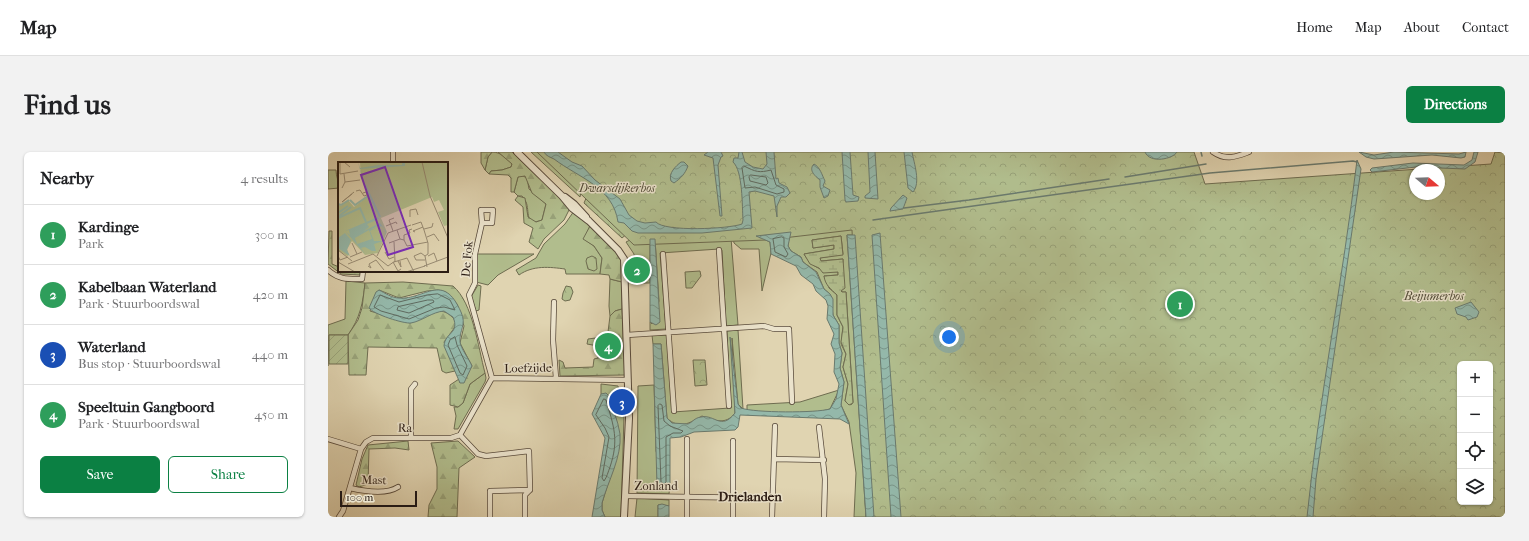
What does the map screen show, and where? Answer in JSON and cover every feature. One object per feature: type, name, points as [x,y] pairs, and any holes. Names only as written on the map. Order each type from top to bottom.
[{"type":"street","points":[[517,152],[562,196],[572,208],[589,221],[618,250],[624,259],[629,418],[624,517]]},
{"type":"street","points":[[1213,152],[1221,157],[1230,158],[1249,152]]},
{"type":"street","name":"De Fok","points":[[469,295],[474,283],[475,254],[482,223]]},
{"type":"street","points":[[719,250],[729,406]]},
{"type":"street","points":[[663,254],[674,411]]},
{"type":"street","points":[[328,270],[340,279],[362,279],[363,272]]},
{"type":"street","name":"Loefzijde","points":[[469,295],[492,378],[628,380]]},
{"type":"street","points":[[554,302],[553,340],[556,378]]},
{"type":"street","points":[[627,335],[764,326],[774,329],[789,329],[792,402]]},
{"type":"street","points":[[492,378],[460,435],[478,454],[486,456],[529,451],[530,490],[525,495],[525,517]]},
{"type":"street","points":[[411,438],[411,389],[415,384]]},
{"type":"street","points":[[772,517],[775,426]]},
{"type":"street","points":[[820,427],[824,460],[824,517]]},
{"type":"street","name":"Ra","points":[[361,449],[366,442],[373,438],[451,438],[460,435]]},
{"type":"street","points":[[328,438],[361,449],[343,511],[339,517]]},
{"type":"street","name":"Zonland","points":[[687,439],[687,517]]},
{"type":"street","points":[[733,441],[733,517]]},
{"type":"street","points":[[774,459],[824,460]]},
{"type":"street","name":"Mast","points":[[350,488],[361,491],[392,490],[398,487]]},
{"type":"street","points":[[490,517],[490,491],[530,490]]},
{"type":"street","name":"Zonland","points":[[626,496],[733,496],[772,498]]},
{"type":"green space","points":[[481,152],[492,152],[488,157],[485,170],[481,163]]},
{"type":"green space","points":[[492,152],[503,156],[512,164],[511,167],[491,171],[489,174],[485,170],[488,157]]},
{"type":"green space","points":[[498,152],[512,152],[570,208],[564,220],[544,239],[538,249],[529,242],[533,228],[524,223],[523,207],[515,200],[518,196],[525,198],[528,217],[536,222],[542,220],[546,204],[532,193],[525,176],[518,177],[514,192],[511,192],[511,178],[508,175],[489,174],[491,171],[511,167],[512,164]]},
{"type":"green space","points":[[531,152],[544,152],[581,192],[580,197]]},
{"type":"green space","points":[[537,152],[1194,152],[1205,184],[1409,170],[1409,200],[1445,200],[1445,167],[1491,164],[1495,152],[1505,153],[1505,517],[866,517],[852,230],[766,240],[634,245]]},
{"type":"green space","points":[[328,170],[336,170],[338,188],[328,189]]},
{"type":"green space","points":[[521,175],[527,178],[529,189],[546,204],[542,220],[536,222],[530,220],[526,201],[522,196],[518,196],[514,192],[518,177]]},
{"type":"green space","points":[[590,189],[628,233],[622,238],[584,203]]},
{"type":"green space","points":[[574,211],[590,226],[584,239],[594,246],[602,258],[600,274],[566,274],[565,269],[548,267],[536,268],[519,275],[516,270],[536,258],[544,244],[565,224]]},
{"type":"green space","points":[[854,222],[855,235],[847,235],[866,517],[854,517],[856,473],[849,422],[841,405],[844,382],[840,368],[842,353],[839,343],[839,325],[833,315],[830,294],[824,289],[817,272],[803,262],[801,257],[791,251],[788,246],[789,237]],"holes":[[[841,236],[843,254],[820,258],[821,261],[843,259],[841,290],[842,292],[846,292],[853,402],[851,405],[845,401],[848,384],[843,367],[846,354],[841,344],[843,327],[837,315],[837,295],[829,288],[824,276],[838,275],[838,272],[822,270],[814,266],[804,254],[834,249],[834,245],[813,248],[812,240]]]},
{"type":"green space","points":[[590,226],[615,249],[621,258],[622,282],[610,279],[609,275],[600,274],[602,258],[594,246],[583,239]]},
{"type":"green space","points":[[329,231],[332,231],[332,264],[338,267],[338,272],[328,264]]},
{"type":"green space","points":[[841,236],[843,255],[820,258],[821,261],[843,259],[845,288],[841,291],[846,292],[853,403],[849,405],[845,401],[848,384],[843,367],[846,354],[841,342],[843,327],[837,315],[837,295],[827,284],[824,276],[838,275],[838,272],[823,273],[819,268],[810,264],[804,254],[834,249],[834,245],[813,248],[812,240]]},
{"type":"green space","points":[[733,237],[762,238],[770,242],[771,253],[762,291],[759,249],[741,249],[734,243]]},
{"type":"green space","points":[[731,238],[738,325],[726,326],[722,250],[719,249],[660,253],[666,329],[650,330],[650,322],[652,324],[659,301],[655,239]]},
{"type":"green space","points":[[632,239],[650,239],[650,283],[635,283],[634,254],[626,242]]},
{"type":"green space","points":[[477,254],[534,254],[498,275],[488,285],[476,282]]},
{"type":"green space","points":[[592,256],[596,258],[597,269],[594,271],[588,269],[586,261],[587,258]]},
{"type":"green space","points":[[700,271],[701,276],[692,288],[686,288],[685,272]]},
{"type":"green space","points":[[338,272],[360,272],[360,275],[341,274]]},
{"type":"green space","points":[[610,279],[622,282],[622,309],[615,311],[610,316],[609,306]]},
{"type":"green space","points":[[346,281],[365,283],[362,304],[355,323],[348,335],[329,335],[328,366],[328,325],[345,319]]},
{"type":"green space","points":[[403,282],[453,286],[460,294],[470,314],[485,373],[470,384],[463,403],[458,407],[450,405],[450,385],[459,379],[460,383],[472,366],[460,343],[464,326],[457,304],[446,292],[438,290],[427,291],[399,298],[379,290],[370,311],[410,323],[430,313],[441,311],[452,317],[455,327],[444,342],[455,371],[446,373],[442,371],[437,348],[368,347],[366,375],[349,375],[348,335],[358,320],[362,308],[365,283]]},
{"type":"green space","points":[[478,285],[481,286],[479,310],[476,311],[471,297]]},
{"type":"green space","points":[[566,286],[571,287],[573,292],[570,300],[565,301],[562,299]]},
{"type":"green space","points":[[622,309],[625,375],[560,376],[559,360],[563,362],[565,368],[593,367],[594,359],[598,358],[598,346],[587,344],[588,339],[603,337],[608,332],[610,316],[615,311]]},
{"type":"green space","points":[[738,330],[743,409],[738,404],[732,338],[735,413],[732,417],[724,421],[702,416],[684,424],[676,424],[671,422],[667,418],[661,344],[653,344],[652,335],[667,335],[673,412],[730,408],[727,331]]},
{"type":"green space","points":[[329,335],[348,335],[348,364],[329,364]]},
{"type":"green space","points":[[614,335],[616,341],[615,347],[618,352],[608,356],[603,351],[601,344],[604,340]]},
{"type":"green space","points":[[693,360],[705,360],[707,385],[695,386]]},
{"type":"green space","points":[[485,373],[485,382],[458,429],[454,429],[456,416],[454,407],[458,407],[463,403],[470,384]]},
{"type":"green space","points":[[601,384],[618,386],[624,416],[621,517],[605,517],[602,510],[602,503],[619,448],[619,434],[615,415],[608,395],[601,394]]},
{"type":"green space","points":[[654,385],[656,451],[667,487],[670,484],[669,494],[637,493],[638,386]]},
{"type":"green space","points":[[839,390],[830,409],[818,412],[761,413],[747,410],[747,405],[800,402]]},
{"type":"green space","points":[[408,441],[409,450],[395,448],[369,449],[368,484],[359,487],[356,485],[362,459],[368,445]]},
{"type":"green space","points":[[458,441],[475,457],[459,468],[457,517],[428,517],[429,505],[437,489],[437,467],[431,443]]},
{"type":"green space","points":[[637,498],[669,500],[669,506],[658,505],[658,517],[635,517]]},
{"type":"water","points":[[544,152],[558,152],[572,162],[582,166],[595,180],[620,199],[629,215],[637,221],[645,223],[656,222],[661,225],[671,227],[697,229],[735,226],[742,224],[742,198],[739,173],[733,162],[734,158],[738,158],[739,152],[742,152],[745,162],[753,167],[763,169],[767,164],[766,152],[774,152],[776,179],[778,178],[779,183],[787,187],[790,193],[786,197],[781,197],[777,206],[777,217],[774,196],[755,191],[749,192],[752,228],[702,233],[638,233],[632,231],[624,223],[618,222],[615,210],[609,200],[594,184]]},
{"type":"water","points":[[708,152],[721,152],[723,156],[721,157],[718,165],[722,216],[720,216],[713,158],[704,155]]},
{"type":"water","points":[[842,152],[850,152],[853,195],[859,197],[858,201],[846,202],[845,200]]},
{"type":"water","points":[[868,152],[875,152],[878,199],[865,198],[865,196],[870,192]]},
{"type":"water","points":[[904,152],[912,152],[917,178],[913,192],[908,188]]},
{"type":"water","points":[[1145,152],[1177,152],[1171,157],[1156,159],[1148,156]]},
{"type":"water","points":[[1359,152],[1374,155],[1394,152],[1459,154],[1466,152],[1465,157],[1461,158],[1432,155],[1374,159],[1366,157]]},
{"type":"water","points":[[1474,152],[1478,152],[1475,162],[1465,169],[1445,168],[1445,164],[1464,165],[1472,160]]},
{"type":"water","points":[[1357,160],[1361,169],[1316,479],[1313,517],[1307,517],[1318,428]]},
{"type":"water","points":[[681,162],[684,162],[688,166],[682,176],[674,183],[671,181],[671,175],[673,170]]},
{"type":"water","points":[[1413,163],[1438,164],[1409,164],[1409,168],[1372,172],[1370,170],[1372,168]]},
{"type":"water","points":[[814,164],[819,169],[825,181],[823,186],[830,190],[828,196],[824,198],[820,187],[820,180],[812,171],[812,166]]},
{"type":"water","points":[[903,195],[907,198],[903,209],[890,211],[891,208]]},
{"type":"water","points":[[791,232],[788,246],[791,251],[801,257],[803,262],[816,272],[824,289],[833,299],[833,315],[839,325],[839,343],[842,353],[840,368],[844,382],[841,405],[849,424],[840,419],[740,415],[738,427],[735,430],[694,432],[681,437],[670,438],[670,484],[664,488],[657,486],[653,344],[661,344],[667,418],[672,423],[688,424],[701,417],[718,421],[726,421],[735,413],[730,337],[738,404],[741,408],[772,412],[823,410],[830,409],[836,399],[839,384],[834,372],[835,354],[831,344],[834,334],[827,319],[828,306],[826,300],[816,291],[813,284],[801,275],[796,266],[771,254],[770,242],[756,236]]},
{"type":"water","points":[[880,233],[901,517],[891,517],[872,235]]},
{"type":"water","points":[[847,235],[855,235],[874,517],[866,517]]},
{"type":"water","points":[[650,239],[655,239],[660,322],[656,325],[650,322]]},
{"type":"water","points":[[379,290],[399,298],[433,290],[440,290],[447,293],[454,300],[463,317],[460,342],[463,351],[472,366],[464,383],[460,383],[444,346],[445,341],[455,327],[453,317],[444,311],[411,323],[389,318],[376,313],[369,308],[376,292]]},
{"type":"water","points":[[1471,302],[1479,312],[1477,317],[1468,320],[1466,317],[1457,314],[1455,308]]},
{"type":"water","points":[[606,393],[618,424],[620,443],[617,460],[602,503],[602,510],[605,517],[592,517],[605,438],[592,414],[601,394]]},
{"type":"water","points":[[662,504],[669,506],[669,517],[658,517],[658,505]]},
{"type":"waterway","points":[[1201,152],[1202,156]]},
{"type":"waterway","points":[[873,220],[1210,173],[1353,161],[1357,162]]},
{"type":"waterway","points":[[1125,177],[1206,164]]},
{"type":"waterway","points":[[904,208],[1109,179]]},
{"type":"place","name":"Kabelbaan Waterland","points":[[637,270]]},
{"type":"place","name":"Kardinge","points":[[1180,304]]},
{"type":"place","name":"Speeltuin Gangboord","points":[[608,346]]},
{"type":"place","name":"Waterland","points":[[622,402]]},
{"type":"district","name":"Drielanden","points":[[750,496]]},
{"type":"park label","name":"Dwarsdijkerbos","points":[[617,188]]},
{"type":"park label","name":"Beijumerbos","points":[[1434,296]]}]
